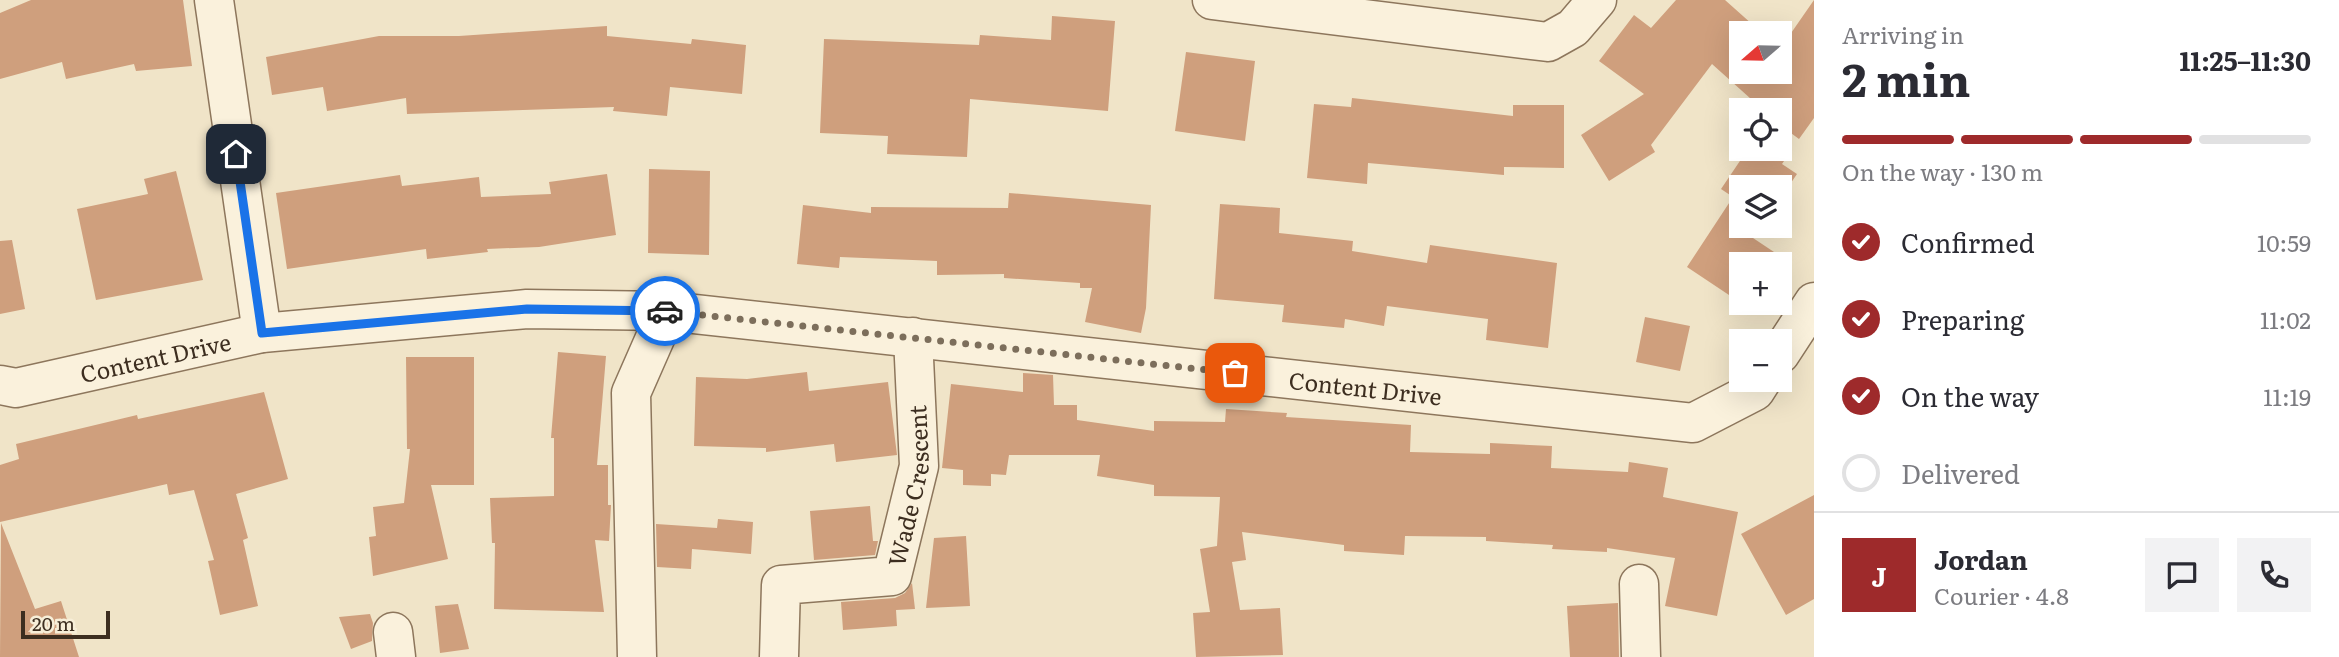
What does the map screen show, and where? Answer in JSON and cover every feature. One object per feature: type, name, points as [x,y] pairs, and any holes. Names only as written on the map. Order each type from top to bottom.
[{"type":"street","points":[[214,0],[262,333]]},
{"type":"street","points":[[1212,0],[1262,3],[1548,42],[1573,28],[1597,0]]},
{"type":"street","points":[[1792,336],[1814,302]]},
{"type":"street","name":"Content Drive","points":[[0,385],[16,388],[262,333],[527,309],[667,311],[1693,423],[1753,392]]},
{"type":"street","points":[[637,657],[631,393],[667,311]]},
{"type":"street","name":"Wade Crescent","points":[[779,657],[781,585],[892,576],[919,466],[912,338]]},
{"type":"street","points":[[1639,584],[1641,657]]},
{"type":"building","points":[[31,0],[183,0],[192,66],[136,71],[134,64],[66,79],[62,62],[0,79],[0,13]]},
{"type":"building","points":[[1676,0],[1725,0],[1749,21],[1729,21],[1729,79],[1712,64],[1651,145],[1655,152],[1609,181],[1581,135],[1644,94],[1599,61],[1634,15],[1651,28]]},
{"type":"building","points":[[1814,0],[1814,118],[1799,139],[1792,134],[1792,98],[1750,98],[1734,84],[1792,84],[1792,32]]},
{"type":"building","points":[[1052,16],[1115,21],[1108,111],[970,99],[967,157],[887,154],[888,136],[820,133],[824,39],[979,45],[980,35],[1051,40]]},
{"type":"building","points":[[607,26],[607,36],[691,44],[692,39],[746,45],[742,94],[670,87],[667,116],[613,111],[614,107],[407,114],[406,98],[327,111],[323,87],[272,95],[266,57],[379,36],[459,36]]},
{"type":"building","points":[[1186,52],[1255,61],[1245,141],[1175,131]]},
{"type":"building","points":[[1352,98],[1513,116],[1513,105],[1564,105],[1564,168],[1504,167],[1504,175],[1368,163],[1367,184],[1307,178],[1314,104],[1351,107]]},
{"type":"building","points":[[1740,161],[1784,161],[1782,164],[1797,174],[1792,181],[1792,175],[1730,175]]},
{"type":"building","points":[[649,169],[710,171],[709,255],[648,253]]},
{"type":"building","points":[[176,171],[203,280],[96,300],[77,209],[148,194],[144,179]]},
{"type":"building","points":[[607,174],[616,235],[539,247],[487,249],[488,252],[427,259],[426,249],[287,269],[276,193],[400,175],[402,186],[479,177],[481,197],[551,194],[549,182]]},
{"type":"building","points":[[1729,177],[1729,194],[1721,189]]},
{"type":"building","points":[[1009,193],[1151,205],[1146,308],[1141,333],[1085,322],[1092,288],[1080,288],[1080,283],[1004,278],[1004,274],[937,275],[937,261],[840,257],[839,268],[797,264],[803,205],[871,213],[871,207],[1008,208]]},
{"type":"building","points":[[1729,203],[1729,238],[1753,238],[1774,252],[1729,252],[1729,295],[1687,267]]},
{"type":"building","points":[[1220,204],[1280,208],[1279,233],[1353,241],[1352,251],[1427,263],[1430,245],[1557,263],[1548,348],[1486,340],[1488,319],[1387,306],[1384,326],[1345,319],[1344,328],[1282,322],[1284,305],[1214,299]]},
{"type":"building","points":[[12,240],[25,309],[0,314],[0,241]]},
{"type":"building","points":[[1645,317],[1690,326],[1680,371],[1636,362]]},
{"type":"building","points":[[558,352],[606,356],[597,465],[608,465],[608,505],[611,505],[609,541],[595,540],[604,612],[494,609],[495,543],[492,543],[490,498],[554,496],[554,438],[551,438]]},
{"type":"building","points":[[406,357],[474,357],[474,485],[431,485],[448,559],[373,576],[369,537],[376,536],[373,507],[404,503],[410,449],[407,449]]},
{"type":"building","points":[[807,372],[809,391],[888,382],[897,455],[836,462],[834,444],[766,452],[766,448],[694,446],[696,377],[747,379]]},
{"type":"building","points":[[1023,373],[1053,375],[1054,405],[1077,405],[1077,420],[1154,431],[1154,421],[1225,422],[1226,409],[1287,413],[1286,417],[1411,425],[1410,452],[1490,454],[1490,443],[1552,446],[1551,468],[1628,472],[1629,462],[1668,468],[1663,497],[1738,512],[1717,616],[1665,606],[1675,558],[1607,548],[1607,552],[1552,549],[1553,545],[1486,541],[1486,537],[1405,536],[1404,555],[1344,551],[1344,545],[1242,532],[1246,560],[1232,562],[1240,610],[1280,608],[1283,655],[1196,657],[1193,613],[1210,612],[1200,549],[1217,546],[1220,497],[1154,496],[1154,485],[1097,476],[1100,455],[1009,455],[1006,475],[991,474],[991,486],[963,485],[963,470],[942,468],[951,384],[1023,392]]},
{"type":"building","points":[[264,392],[288,479],[236,494],[248,538],[243,540],[258,606],[220,615],[208,561],[214,560],[194,490],[169,495],[167,484],[0,522],[0,465],[19,459],[16,444],[137,415],[138,419]]},
{"type":"building","points":[[1814,495],[1814,599],[1786,615],[1741,534]]},
{"type":"building","points":[[870,506],[873,541],[878,541],[875,555],[814,560],[810,511]]},
{"type":"building","points":[[718,519],[753,522],[751,554],[692,549],[691,569],[657,567],[656,524],[717,528]]},
{"type":"building","points":[[1,523],[35,609],[61,601],[79,657],[0,657]]},
{"type":"building","points":[[966,536],[970,606],[926,608],[934,538]]},
{"type":"building","points":[[912,583],[915,609],[896,610],[897,626],[843,630],[841,602],[895,598],[905,593]]},
{"type":"building","points":[[1618,603],[1619,657],[1570,657],[1567,606]]},
{"type":"building","points":[[458,604],[469,649],[440,653],[435,606]]},
{"type":"building","points":[[370,614],[373,623],[372,641],[351,649],[339,617]]},
{"type":"way so far","points":[[665,311],[1235,373]]},
{"type":"route","points":[[236,154],[262,333],[527,309],[665,311]]}]
